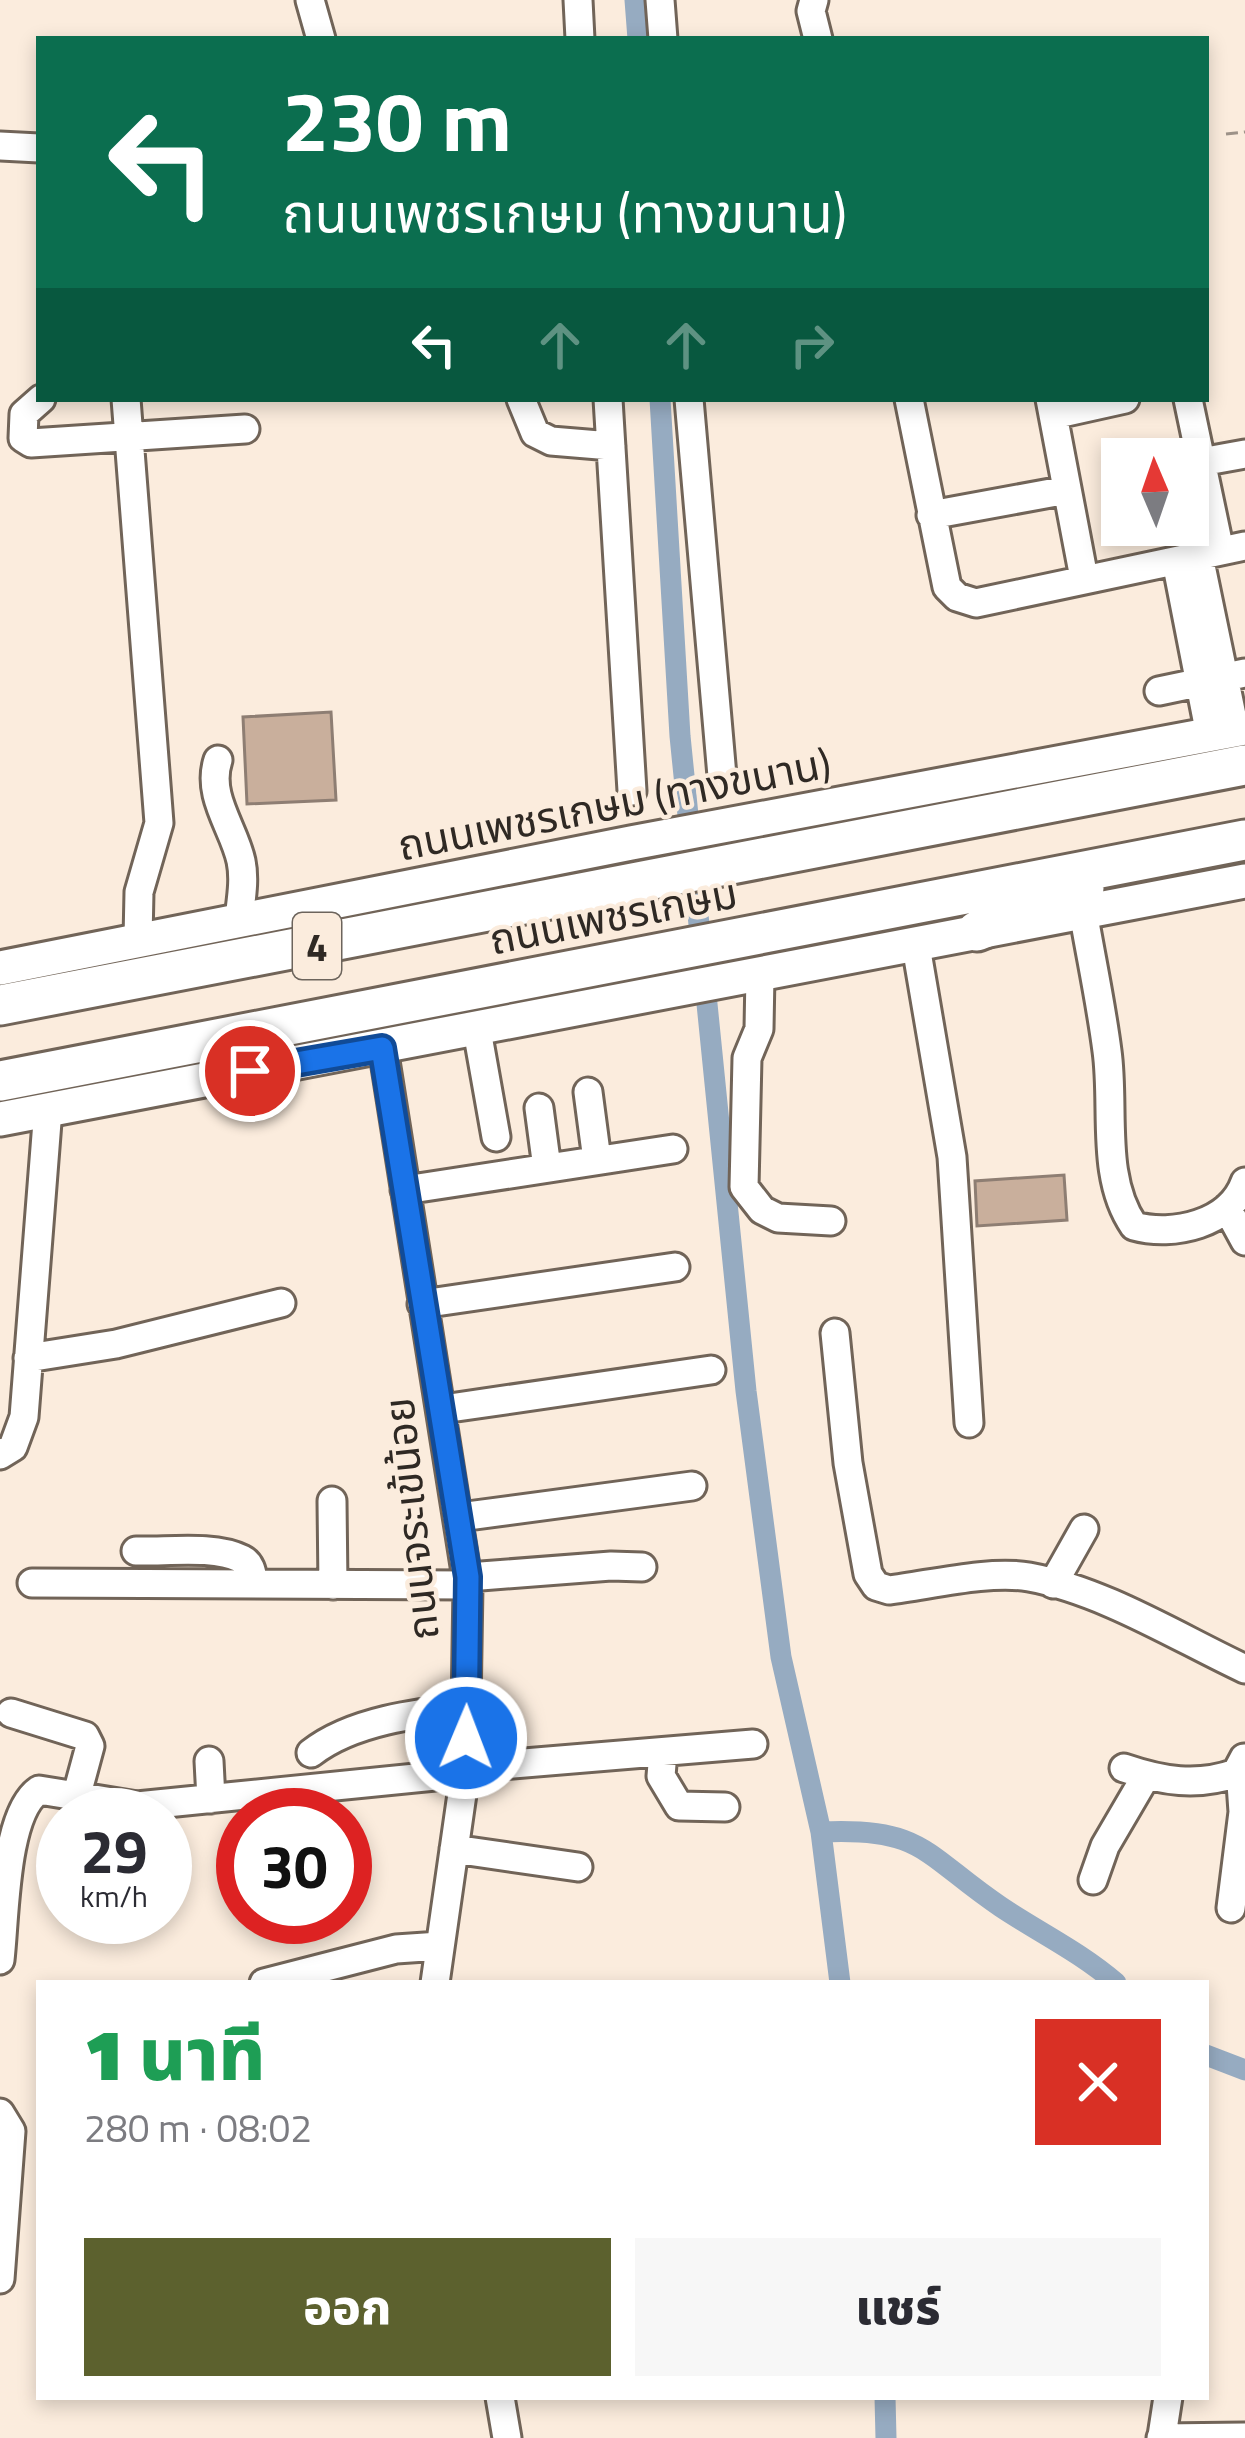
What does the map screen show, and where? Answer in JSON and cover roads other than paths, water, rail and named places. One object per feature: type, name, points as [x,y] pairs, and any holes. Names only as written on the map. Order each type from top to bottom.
[{"type":"highway","name":"ถนนเพชรเกษม","points":[[0,1005],[1161,781],[1236,740]]},
{"type":"highway","name":"ถนนเพชรเกษม","points":[[0,1081],[750,964],[1149,857],[1245,840]]},
{"type":"highway","points":[[977,931],[1105,880],[1149,857]]},
{"type":"main road","name":"ถนนเพชรเกษม (ทางขนาน)","points":[[0,968],[631,843],[1236,740]]},
{"type":"main road","name":"4","points":[[750,964],[916,946],[1245,880]]},
{"type":"main road","name":"4","points":[[0,1119],[477,1030],[647,978]]},
{"type":"street","points":[[310,0],[320,36]]},
{"type":"street","points":[[578,0],[580,36]]},
{"type":"street","points":[[660,0],[663,36]]},
{"type":"street","points":[[814,0],[811,11],[817,36]]},
{"type":"street","points":[[0,146],[36,148]]},
{"type":"street","points":[[38,402],[24,414],[22,438],[27,442],[245,429]]},
{"type":"street","points":[[126,402],[159,823],[139,892],[138,939]]},
{"type":"street","points":[[522,402],[535,433],[550,441],[611,446]]},
{"type":"street","points":[[608,402],[632,790]]},
{"type":"street","points":[[689,402],[722,776]]},
{"type":"street","points":[[911,402],[947,587],[957,597],[976,603],[1210,554],[1223,678],[1236,740]]},
{"type":"street","points":[[1084,578],[1051,407],[1097,402]]},
{"type":"street","points":[[1189,402],[1196,438]]},
{"type":"street","points":[[1209,461],[1245,454]]},
{"type":"street","points":[[931,514],[1067,490]]},
{"type":"street","points":[[1159,691],[1223,678]]},
{"type":"street","points":[[218,760],[215,770],[224,818],[241,858],[239,919]]},
{"type":"street","points":[[1083,911],[1108,1057],[1114,1179],[1123,1211],[1134,1226],[1172,1231],[1226,1208],[1245,1182]]},
{"type":"street","points":[[916,946],[952,1157],[969,1423]]},
{"type":"street","points":[[750,964],[759,1029],[747,1058],[744,1186],[762,1210],[778,1217],[831,1221]]},
{"type":"street","points":[[477,1030],[496,1137]]},
{"type":"street","name":"ถนนจระเข้น้อย","points":[[382,1048],[468,1581],[465,1771],[435,1980]]},
{"type":"street","points":[[588,1092],[597,1160]]},
{"type":"street","points":[[539,1108],[547,1168]]},
{"type":"street","points":[[0,1455],[13,1447],[23,1417],[48,1109]]},
{"type":"street","points":[[405,1190],[673,1149]]},
{"type":"street","points":[[1226,1208],[1245,1240]]},
{"type":"street","points":[[422,1304],[675,1267]]},
{"type":"street","points":[[28,1358],[116,1344],[280,1303]]},
{"type":"street","points":[[836,1333],[848,1463],[868,1574],[876,1586],[889,1590],[1004,1576],[1053,1584],[1245,1669]]},
{"type":"street","points":[[442,1409],[711,1370]]},
{"type":"street","points":[[460,1517],[692,1486]]},
{"type":"street","points":[[332,1501],[333,1585]]},
{"type":"street","points":[[1053,1584],[1084,1528]]},
{"type":"street","points":[[136,1551],[212,1553],[243,1559],[251,1568],[254,1584]]},
{"type":"street","points":[[32,1583],[333,1585],[468,1581],[611,1566],[642,1568]]},
{"type":"street","points":[[311,1753],[324,1742],[360,1728],[467,1708]]},
{"type":"street","points":[[11,1713],[85,1736],[90,1746],[79,1788]]},
{"type":"street","points":[[192,1801],[753,1744]]},
{"type":"street","points":[[663,1752],[661,1776],[680,1806],[725,1807]]},
{"type":"street","points":[[209,1761],[211,1799]]},
{"type":"street","points":[[1093,1880],[1135,1772],[1191,1783],[1220,1779],[1243,1762]]},
{"type":"street","points":[[1231,1908],[1243,1812],[1243,1762]]},
{"type":"street","points":[[0,1960],[15,1828],[36,1792]]},
{"type":"street","points":[[454,1850],[578,1867]]},
{"type":"street","points":[[276,1980],[396,1949],[440,1946]]},
{"type":"street","points":[[0,2113],[11,2131],[0,2279]]},
{"type":"street","points":[[501,2400],[507,2438]]},
{"type":"street","points":[[1167,2400],[1161,2437],[1245,2438]]},
{"type":"waterway","points":[[635,0],[638,36]]},
{"type":"waterway","points":[[660,402],[680,736],[746,1391],[781,1657],[821,1832],[840,1980]]},
{"type":"waterway","points":[[821,1832],[882,1834],[921,1848],[1112,1980]]},
{"type":"waterway","points":[[1209,2056],[1245,2070]]},
{"type":"waterway","points":[[885,2400],[886,2438]]}]
